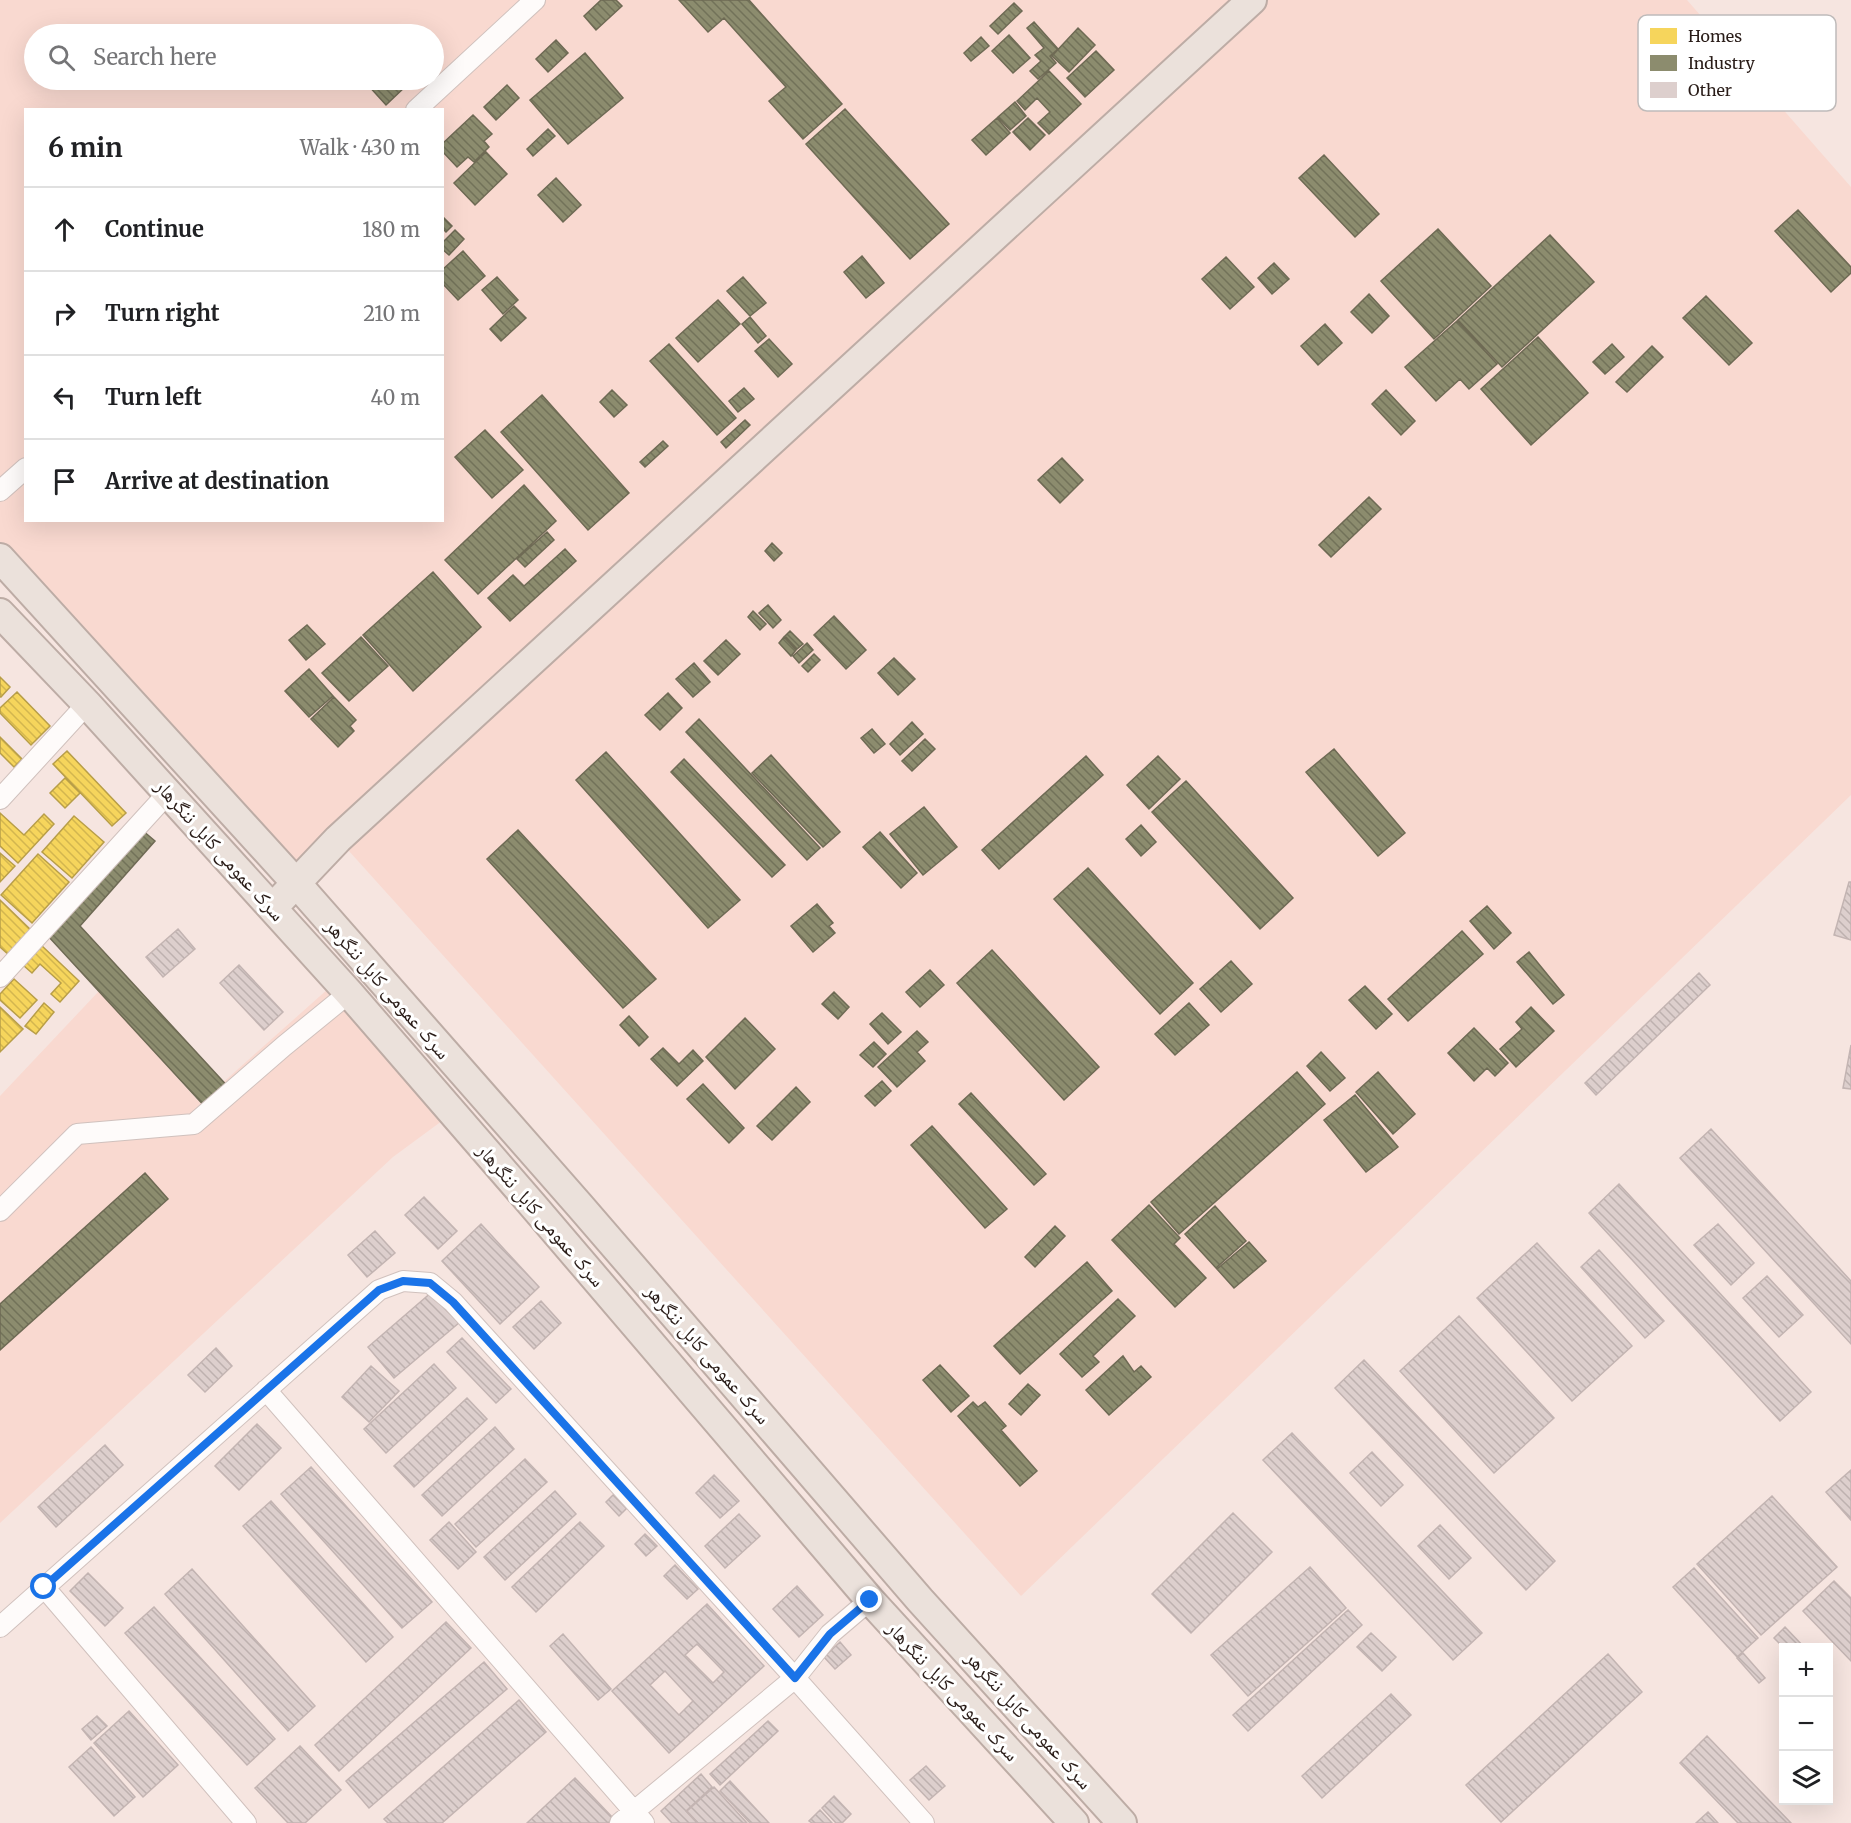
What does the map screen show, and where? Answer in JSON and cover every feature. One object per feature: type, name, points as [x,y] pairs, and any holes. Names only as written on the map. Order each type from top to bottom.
[{"type":"highway","points":[[272,908],[347,831],[1252,0]]},
{"type":"highway","name":"سرک عمومی کابل ننگرهار","points":[[0,558],[297,884]]},
{"type":"highway","name":"سرک عمومی کابل ننگرهار","points":[[1,617],[87,704],[349,993],[870,1600],[1074,1823]]},
{"type":"highway","name":"سرک عمومی کابل ننگرهر","points":[[297,884],[580,1206],[920,1600],[1122,1823]]},
{"type":"street","points":[[444,84],[536,0]]},
{"type":"street","points":[[418,108],[438,90]]},
{"type":"street","points":[[0,492],[24,470]]},
{"type":"street","points":[[0,799],[87,704]]},
{"type":"street","points":[[0,977],[168,793]]},
{"type":"street","points":[[0,1211],[77,1134],[194,1124],[349,993]]},
{"type":"street","points":[[0,1626],[379,1290],[403,1281],[430,1283],[453,1302],[924,1823]]},
{"type":"street","points":[[266,1390],[632,1819],[795,1678],[830,1634],[870,1600]]},
{"type":"street","points":[[44,1587],[246,1823]]},
{"type":"shaded area","points":[[0,0],[1687,0],[1700,15],[1638,15],[1638,111],[1784,111],[1851,187],[1851,795],[1021,1596],[339,840],[297,884],[0,558]]},
{"type":"shaded area","points":[[329,988],[450,1115],[393,1157],[0,1523],[0,1096],[99,991],[200,1103]]},
{"type":"building: Homes","points":[[0,677],[10,687],[1,697],[0,697]]},
{"type":"building: Homes","points":[[17,692],[50,726],[31,745],[0,713],[0,708]]},
{"type":"building: Homes","points":[[0,737],[22,759],[14,767],[0,753]]},
{"type":"building: Homes","points":[[67,751],[126,813],[112,826],[53,764]]},
{"type":"building: Homes","points":[[65,778],[80,793],[65,808],[50,793]]},
{"type":"building: Homes","points":[[0,813],[24,835],[44,814],[54,824],[18,863],[0,846]]},
{"type":"building: Homes","points":[[74,816],[104,842],[72,878],[42,852]]},
{"type":"building: Homes","points":[[0,853],[15,866],[0,882]]},
{"type":"building: Homes","points":[[38,854],[69,882],[32,923],[1,895]]},
{"type":"building: Homes","points":[[0,900],[33,932],[10,956],[0,947]]},
{"type":"building: Homes","points":[[41,945],[79,981],[60,1002],[51,994],[61,983],[40,964],[32,973],[23,965]]},
{"type":"building: Homes","points":[[14,979],[37,1000],[20,1018],[0,1000],[0,994]]},
{"type":"building: Homes","points":[[44,1003],[54,1012],[36,1034],[25,1026]]},
{"type":"building: Homes","points":[[0,1007],[23,1029],[0,1052]]},
{"type":"building: Industry","points":[[601,0],[616,0],[622,6],[596,30],[584,16]]},
{"type":"building: Industry","points":[[679,0],[749,0],[842,104],[803,139],[769,101],[786,87],[724,18],[708,32]]},
{"type":"building: Industry","points":[[1014,3],[1022,11],[998,34],[990,26]]},
{"type":"building: Industry","points":[[1034,22],[1058,49],[1050,56],[1056,63],[1038,79],[1030,71],[1041,61],[1035,55],[1044,48],[1027,28]]},
{"type":"building: Industry","points":[[1078,28],[1095,45],[1069,72],[1052,56]]},
{"type":"building: Industry","points":[[1009,35],[1030,58],[1013,73],[992,51]]},
{"type":"building: Industry","points":[[981,37],[989,46],[971,61],[964,53]]},
{"type":"building: Industry","points":[[556,40],[568,53],[548,72],[536,59]]},
{"type":"building: Industry","points":[[1096,51],[1114,70],[1085,97],[1067,78]]},
{"type":"building: Industry","points":[[585,53],[623,98],[568,144],[530,100]]},
{"type":"building: Industry","points":[[1049,71],[1081,104],[1049,134],[1038,123],[1050,112],[1037,98],[1025,110],[1017,101]]},
{"type":"building: Industry","points":[[507,85],[519,98],[496,120],[484,107]]},
{"type":"building: Industry","points":[[372,90],[402,90],[386,105]]},
{"type":"building: Industry","points":[[1015,102],[1026,116],[1010,130],[998,117]]},
{"type":"building: Industry","points":[[845,109],[949,224],[910,259],[806,144]]},
{"type":"building: Industry","points":[[473,115],[492,134],[484,141],[489,147],[474,162],[468,157],[457,167],[444,153],[444,142]]},
{"type":"building: Industry","points":[[997,118],[1010,133],[986,155],[972,140]]},
{"type":"building: Industry","points":[[1028,118],[1045,135],[1030,150],[1013,132]]},
{"type":"building: Industry","points":[[548,129],[555,136],[533,156],[527,149]]},
{"type":"building: Industry","points":[[486,152],[507,174],[475,205],[454,183]]},
{"type":"building: Industry","points":[[1324,155],[1379,214],[1355,237],[1299,178]]},
{"type":"building: Industry","points":[[556,178],[581,205],[563,222],[538,195]]},
{"type":"building: Industry","points":[[1798,210],[1851,267],[1851,273],[1831,292],[1775,231]]},
{"type":"building: Industry","points":[[444,218],[452,226],[446,232],[444,230]]},
{"type":"building: Industry","points":[[1438,229],[1491,286],[1434,339],[1381,281]]},
{"type":"building: Industry","points":[[455,230],[464,239],[449,255],[444,251],[444,241]]},
{"type":"building: Industry","points":[[1550,235],[1594,282],[1502,367],[1458,320]]},
{"type":"building: Industry","points":[[463,251],[485,276],[458,300],[444,285],[444,268]]},
{"type":"building: Industry","points":[[862,256],[884,283],[866,298],[844,272]]},
{"type":"building: Industry","points":[[1226,257],[1254,287],[1230,309],[1202,279]]},
{"type":"building: Industry","points":[[1274,263],[1289,279],[1272,294],[1258,278]]},
{"type":"building: Industry","points":[[497,277],[518,300],[503,314],[482,290]]},
{"type":"building: Industry","points":[[743,277],[766,303],[750,316],[727,291]]},
{"type":"building: Industry","points":[[1369,294],[1389,316],[1372,333],[1351,312]]},
{"type":"building: Industry","points":[[1706,296],[1752,343],[1729,365],[1683,318]]},
{"type":"building: Industry","points":[[718,300],[740,324],[698,362],[676,338]]},
{"type":"building: Industry","points":[[514,306],[526,318],[501,341],[490,329]]},
{"type":"building: Industry","points":[[750,317],[766,336],[758,343],[742,324]]},
{"type":"building: Industry","points":[[1457,321],[1497,364],[1469,389],[1460,379],[1436,401],[1405,367]]},
{"type":"building: Industry","points":[[1325,324],[1342,343],[1318,365],[1301,346]]},
{"type":"building: Industry","points":[[1538,337],[1588,393],[1531,445],[1481,389]]},
{"type":"building: Industry","points":[[769,339],[792,364],[778,377],[755,351]]},
{"type":"building: Industry","points":[[669,344],[736,418],[717,435],[650,361]]},
{"type":"building: Industry","points":[[1612,344],[1624,357],[1605,374],[1593,362]]},
{"type":"building: Industry","points":[[1652,346],[1663,357],[1627,392],[1616,382]]},
{"type":"building: Industry","points":[[744,388],[754,399],[738,412],[729,401]]},
{"type":"building: Industry","points":[[612,390],[627,405],[614,417],[600,402]]},
{"type":"building: Industry","points":[[1386,390],[1415,421],[1401,435],[1372,404]]},
{"type":"building: Industry","points":[[542,395],[629,493],[588,530],[501,432]]},
{"type":"building: Industry","points":[[745,420],[750,425],[726,448],[721,442]]},
{"type":"building: Industry","points":[[485,430],[523,470],[492,498],[455,457]]},
{"type":"building: Industry","points":[[663,441],[668,446],[645,467],[640,462]]},
{"type":"building: Industry","points":[[1062,458],[1083,480],[1060,503],[1038,480]]},
{"type":"building: Industry","points":[[524,485],[556,521],[478,594],[445,560]]},
{"type":"building: Industry","points":[[1369,497],[1381,509],[1331,557],[1319,545]]},
{"type":"building: Industry","points":[[547,532],[554,540],[525,567],[517,559]]},
{"type":"building: Industry","points":[[772,543],[782,553],[774,561],[765,551]]},
{"type":"building: Industry","points":[[565,549],[576,561],[510,621],[488,598],[513,575],[524,586]]},
{"type":"building: Industry","points":[[433,572],[481,627],[413,691],[363,635]]},
{"type":"building: Industry","points":[[768,605],[781,620],[773,628],[759,613]]},
{"type":"building: Industry","points":[[753,611],[766,624],[760,630],[748,617]]},
{"type":"building: Industry","points":[[834,616],[866,650],[846,669],[814,635]]},
{"type":"building: Industry","points":[[307,625],[325,644],[306,660],[289,640]]},
{"type":"building: Industry","points":[[790,631],[803,644],[797,649],[785,636]]},
{"type":"building: Industry","points":[[361,637],[388,666],[349,701],[322,673]]},
{"type":"building: Industry","points":[[784,637],[796,650],[791,656],[779,643]]},
{"type":"building: Industry","points":[[726,640],[740,654],[718,675],[704,661]]},
{"type":"building: Industry","points":[[807,643],[813,650],[799,663],[793,656]]},
{"type":"building: Industry","points":[[814,654],[820,660],[808,672],[802,666]]},
{"type":"building: Industry","points":[[894,658],[915,679],[898,695],[878,673]]},
{"type":"building: Industry","points":[[694,663],[710,682],[693,697],[676,679]]},
{"type":"building: Industry","points":[[309,669],[333,696],[309,717],[285,691]]},
{"type":"building: Industry","points":[[668,693],[682,708],[660,730],[645,715]]},
{"type":"building: Industry","points":[[334,697],[356,720],[350,726],[354,731],[338,747],[311,719]]},
{"type":"building: Industry","points":[[699,719],[820,848],[807,860],[686,732]]},
{"type":"building: Industry","points":[[912,722],[923,734],[900,755],[890,744]]},
{"type":"building: Industry","points":[[872,729],[885,744],[874,753],[861,738]]},
{"type":"building: Industry","points":[[925,739],[935,749],[912,771],[902,761]]},
{"type":"building: Industry","points":[[1334,749],[1405,833],[1378,856],[1306,772]]},
{"type":"building: Industry","points":[[606,752],[740,900],[708,928],[576,780]]},
{"type":"building: Industry","points":[[771,755],[840,832],[823,847],[752,773]]},
{"type":"building: Industry","points":[[1086,756],[1103,775],[999,869],[982,850]]},
{"type":"building: Industry","points":[[1158,756],[1180,779],[1149,809],[1127,785]]},
{"type":"building: Industry","points":[[684,759],[785,865],[772,877],[671,772]]},
{"type":"building: Industry","points":[[1186,781],[1293,898],[1260,929],[1152,812]]},
{"type":"building: Industry","points":[[924,807],[957,847],[923,875],[890,834]]},
{"type":"building: Industry","points":[[1141,825],[1156,842],[1141,856],[1126,839]]},
{"type":"building: Industry","points":[[142,830],[155,841],[80,926],[231,1090],[208,1110],[48,936]]},
{"type":"building: Industry","points":[[518,830],[656,979],[623,1008],[487,859]]},
{"type":"building: Industry","points":[[880,832],[917,873],[901,888],[863,847]]},
{"type":"building: Industry","points":[[1088,868],[1193,983],[1160,1014],[1054,899]]},
{"type":"building: Industry","points":[[817,904],[833,923],[829,926],[835,933],[813,952],[791,926]]},
{"type":"building: Industry","points":[[1487,906],[1511,933],[1494,949],[1470,921]]},
{"type":"building: Industry","points":[[1462,931],[1483,954],[1408,1021],[1388,999]]},
{"type":"building: Industry","points":[[992,950],[1099,1067],[1064,1100],[957,983]]},
{"type":"building: Industry","points":[[1529,952],[1564,995],[1553,1004],[1517,962]]},
{"type":"building: Industry","points":[[1231,961],[1252,984],[1221,1012],[1200,989]]},
{"type":"building: Industry","points":[[930,970],[944,985],[920,1007],[906,992]]},
{"type":"building: Industry","points":[[1365,986],[1392,1014],[1376,1029],[1349,1000]]},
{"type":"building: Industry","points":[[834,992],[849,1007],[838,1019],[822,1004]]},
{"type":"building: Industry","points":[[1189,1003],[1209,1025],[1175,1055],[1155,1034]]},
{"type":"building: Industry","points":[[1531,1007],[1554,1031],[1516,1067],[1500,1049],[1522,1029],[1516,1022]]},
{"type":"building: Industry","points":[[882,1013],[901,1032],[888,1044],[870,1024]]},
{"type":"building: Industry","points":[[629,1016],[648,1037],[639,1046],[620,1025]]},
{"type":"building: Industry","points":[[745,1018],[775,1049],[735,1089],[706,1057]]},
{"type":"building: Industry","points":[[1474,1028],[1508,1063],[1495,1076],[1487,1068],[1474,1081],[1448,1053]]},
{"type":"building: Industry","points":[[917,1031],[928,1042],[917,1052],[925,1061],[897,1087],[878,1067]]},
{"type":"building: Industry","points":[[874,1042],[886,1054],[873,1067],[860,1055]]},
{"type":"building: Industry","points":[[663,1048],[679,1064],[693,1050],[703,1061],[677,1086],[651,1059]]},
{"type":"building: Industry","points":[[1321,1052],[1345,1078],[1330,1091],[1307,1066]]},
{"type":"building: Industry","points":[[1297,1072],[1325,1104],[1179,1234],[1151,1202]]},
{"type":"building: Industry","points":[[1378,1072],[1415,1114],[1393,1134],[1356,1092]]},
{"type":"building: Industry","points":[[882,1081],[891,1091],[875,1106],[865,1096]]},
{"type":"building: Industry","points":[[703,1084],[744,1128],[729,1143],[687,1099]]},
{"type":"building: Industry","points":[[796,1087],[810,1102],[772,1140],[757,1126]]},
{"type":"building: Industry","points":[[971,1093],[1046,1174],[1034,1185],[959,1104]]},
{"type":"building: Industry","points":[[1355,1095],[1398,1147],[1366,1172],[1324,1120]]},
{"type":"building: Industry","points":[[932,1126],[1007,1209],[985,1228],[911,1145]]},
{"type":"building: Industry","points":[[145,1173],[168,1199],[0,1350],[0,1304]]},
{"type":"building: Industry","points":[[1149,1205],[1180,1238],[1174,1244],[1206,1278],[1175,1307],[1112,1240]]},
{"type":"building: Industry","points":[[1215,1206],[1246,1241],[1216,1268],[1185,1234]]},
{"type":"building: Industry","points":[[1055,1226],[1065,1236],[1035,1267],[1025,1257]]},
{"type":"building: Industry","points":[[1249,1242],[1266,1261],[1234,1288],[1217,1269]]},
{"type":"building: Industry","points":[[1087,1262],[1112,1291],[1020,1374],[994,1346]]},
{"type":"building: Industry","points":[[1118,1299],[1135,1316],[1093,1356],[1099,1362],[1082,1377],[1060,1354]]},
{"type":"building: Industry","points":[[1123,1356],[1134,1372],[1141,1366],[1151,1377],[1109,1415],[1086,1390]]},
{"type":"building: Industry","points":[[940,1365],[969,1396],[951,1412],[923,1380]]},
{"type":"building: Industry","points":[[1028,1384],[1040,1395],[1021,1415],[1009,1404]]},
{"type":"building: Industry","points":[[973,1402],[978,1407],[985,1402],[1006,1426],[1001,1430],[1037,1471],[1020,1486],[958,1416]]},
{"type":"building: Other","points":[[1849,882],[1851,882],[1851,940],[1834,935]]},
{"type":"building: Other","points":[[178,929],[195,949],[163,977],[146,957]]},
{"type":"building: Other","points":[[239,965],[283,1012],[264,1030],[220,983]]},
{"type":"building: Other","points":[[1699,973],[1710,985],[1596,1095],[1585,1083]]},
{"type":"building: Other","points":[[1851,1045],[1851,1089],[1843,1088]]},
{"type":"building: Other","points":[[1711,1129],[1851,1281],[1851,1344],[1680,1158]]},
{"type":"building: Other","points":[[1619,1184],[1811,1392],[1780,1421],[1589,1213]]},
{"type":"building: Other","points":[[424,1197],[457,1231],[438,1249],[405,1215]]},
{"type":"building: Other","points":[[481,1224],[539,1287],[500,1324],[442,1261]]},
{"type":"building: Other","points":[[1718,1224],[1754,1263],[1731,1285],[1694,1245]]},
{"type":"building: Other","points":[[375,1231],[395,1253],[367,1277],[348,1255]]},
{"type":"building: Other","points":[[1537,1243],[1632,1346],[1572,1401],[1477,1298]]},
{"type":"building: Other","points":[[1599,1250],[1664,1321],[1645,1338],[1581,1267]]},
{"type":"building: Other","points":[[1767,1276],[1803,1315],[1779,1337],[1743,1298]]},
{"type":"building: Other","points":[[433,1291],[460,1322],[394,1378],[368,1347]]},
{"type":"building: Other","points":[[541,1301],[561,1323],[534,1349],[513,1327]]},
{"type":"building: Other","points":[[1459,1316],[1554,1418],[1494,1473],[1400,1371]]},
{"type":"building: Other","points":[[462,1338],[511,1389],[496,1403],[447,1352]]},
{"type":"building: Other","points":[[216,1348],[232,1366],[205,1392],[188,1375]]},
{"type":"building: Other","points":[[1364,1360],[1555,1561],[1526,1590],[1335,1388]]},
{"type":"building: Other","points":[[434,1364],[456,1388],[386,1453],[364,1429]]},
{"type":"building: Other","points":[[371,1366],[399,1391],[369,1422],[342,1397]]},
{"type":"building: Other","points":[[467,1398],[487,1419],[414,1487],[394,1466]]},
{"type":"building: Other","points":[[257,1424],[281,1448],[239,1490],[215,1466]]},
{"type":"building: Other","points":[[495,1427],[514,1449],[442,1516],[422,1495]]},
{"type":"building: Other","points":[[1292,1433],[1482,1633],[1453,1660],[1263,1460]]},
{"type":"building: Other","points":[[105,1445],[123,1465],[56,1527],[38,1507]]},
{"type":"building: Other","points":[[1372,1452],[1403,1485],[1381,1506],[1350,1473]]},
{"type":"building: Other","points":[[525,1459],[547,1482],[476,1547],[455,1524]]},
{"type":"building: Other","points":[[311,1467],[432,1602],[402,1628],[281,1494]]},
{"type":"building: Other","points":[[1851,1470],[1851,1520],[1826,1492]]},
{"type":"building: Other","points":[[714,1475],[739,1501],[720,1518],[696,1493]]},
{"type":"building: Other","points":[[555,1491],[576,1514],[505,1580],[484,1557]]},
{"type":"building: Other","points":[[615,1493],[628,1507],[619,1516],[606,1502]]},
{"type":"building: Other","points":[[1772,1496],[1837,1567],[1761,1635],[1697,1564]]},
{"type":"building: Other","points":[[271,1501],[393,1637],[366,1662],[243,1526]]},
{"type":"building: Other","points":[[1233,1513],[1272,1552],[1191,1633],[1152,1594]]},
{"type":"building: Other","points":[[739,1514],[760,1536],[725,1568],[705,1546]]},
{"type":"building: Other","points":[[449,1522],[476,1552],[458,1569],[430,1540]]},
{"type":"building: Other","points":[[580,1522],[604,1546],[536,1612],[512,1587]]},
{"type":"building: Other","points":[[1440,1525],[1471,1558],[1449,1579],[1418,1546]]},
{"type":"building: Other","points":[[645,1534],[657,1546],[646,1556],[635,1544]]},
{"type":"building: Other","points":[[675,1565],[698,1589],[687,1599],[664,1576]]},
{"type":"building: Other","points":[[1310,1567],[1346,1608],[1248,1696],[1211,1655]]},
{"type":"building: Other","points":[[1694,1568],[1758,1638],[1737,1657],[1673,1587]]},
{"type":"building: Other","points":[[192,1569],[315,1706],[288,1731],[165,1594]]},
{"type":"building: Other","points":[[88,1573],[123,1608],[105,1626],[70,1591]]},
{"type":"building: Other","points":[[1834,1581],[1851,1598],[1851,1661],[1803,1611]]},
{"type":"building: Other","points":[[797,1586],[823,1615],[799,1637],[773,1609]]},
{"type":"building: Other","points":[[707,1604],[764,1666],[669,1753],[612,1691]],"holes":[[[697,1644],[724,1672],[713,1683],[685,1655]],[[665,1671],[693,1701],[679,1715],[650,1685]]]},
{"type":"building: Other","points":[[154,1607],[275,1739],[247,1765],[125,1633]]},
{"type":"building: Other","points":[[1348,1610],[1362,1625],[1248,1731],[1233,1715]]},
{"type":"building: Other","points":[[446,1622],[471,1648],[339,1771],[315,1745]]},
{"type":"building: Other","points":[[1785,1627],[1800,1643],[1779,1643],[1774,1638]]},
{"type":"building: Other","points":[[1371,1633],[1396,1657],[1382,1671],[1357,1647]]},
{"type":"building: Other","points":[[563,1634],[611,1689],[598,1700],[550,1646]]},
{"type":"building: Other","points":[[840,1642],[851,1655],[835,1669],[824,1657]]},
{"type":"building: Other","points":[[1743,1653],[1765,1678],[1759,1683],[1737,1658]]},
{"type":"building: Other","points":[[1608,1654],[1642,1692],[1501,1822],[1466,1785]]},
{"type":"building: Other","points":[[484,1662],[507,1689],[369,1808],[346,1781]]},
{"type":"building: Other","points":[[1391,1694],[1411,1715],[1322,1798],[1302,1776]]},
{"type":"building: Other","points":[[519,1700],[546,1732],[442,1823],[388,1823],[384,1819]]},
{"type":"building: Other","points":[[129,1711],[178,1765],[143,1797],[94,1743]]},
{"type":"building: Other","points":[[97,1716],[107,1726],[91,1740],[82,1729]]},
{"type":"building: Other","points":[[768,1721],[778,1731],[720,1785],[710,1774]]},
{"type":"building: Other","points":[[1707,1736],[1791,1823],[1738,1823],[1680,1763]]},
{"type":"building: Other","points":[[300,1746],[341,1790],[305,1823],[288,1823],[255,1788]]},
{"type":"building: Other","points":[[91,1747],[135,1797],[114,1816],[69,1767]]},
{"type":"building: Other","points":[[926,1766],[945,1786],[929,1800],[910,1780]]},
{"type":"building: Other","points":[[701,1774],[712,1787],[686,1811],[697,1823],[672,1823],[661,1811]]},
{"type":"building: Other","points":[[575,1778],[613,1818],[608,1823],[527,1823]]},
{"type":"building: Other","points":[[730,1781],[769,1823],[750,1823],[720,1791]]},
{"type":"building: Other","points":[[714,1787],[747,1823],[698,1823],[687,1811]]},
{"type":"building: Other","points":[[834,1796],[851,1814],[842,1823],[836,1823],[822,1808]]},
{"type":"building: Other","points":[[820,1810],[832,1823],[809,1821]]},
{"type":"building: Other","points":[[1708,1812],[1718,1823],[1696,1823]]},
{"type":"route","points":[[44,1587],[379,1290],[403,1281],[430,1283],[453,1302],[795,1678],[830,1634],[870,1600]]}]
